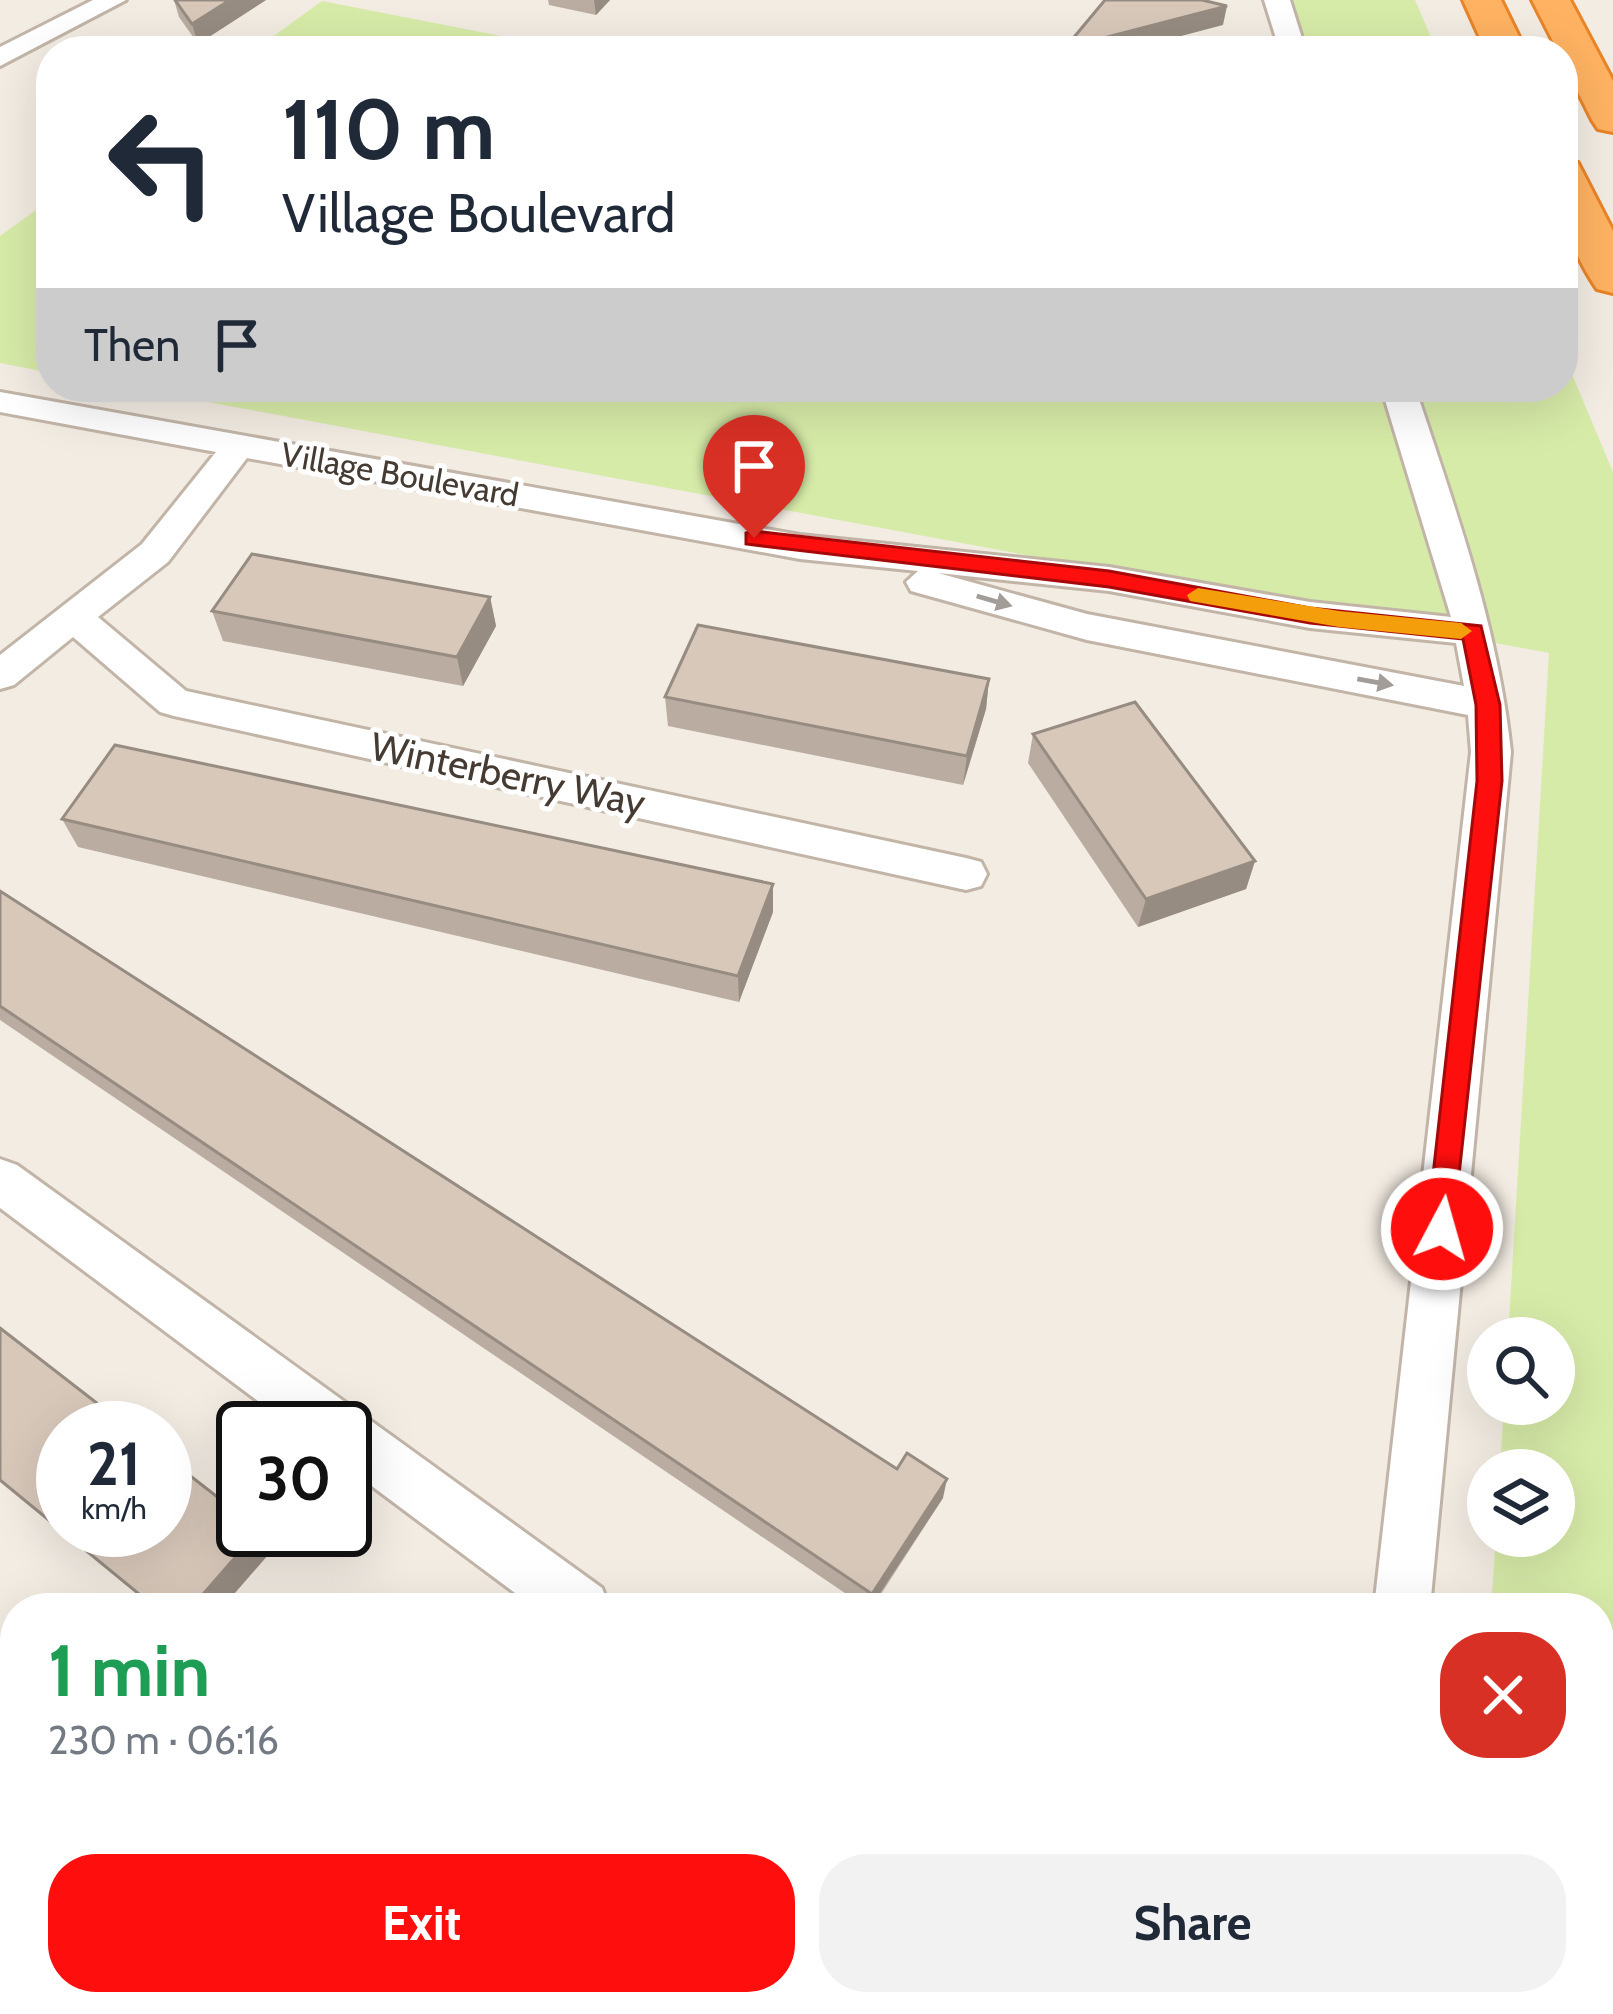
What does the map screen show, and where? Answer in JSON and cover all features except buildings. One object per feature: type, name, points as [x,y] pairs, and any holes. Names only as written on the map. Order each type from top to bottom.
[{"type":"highway","points":[[1482,0],[1499,36]]},
{"type":"highway","points":[[1551,0],[1570,36]]},
{"type":"highway","points":[[1578,52],[1613,120]]},
{"type":"highway","points":[[1578,204],[1613,279]]},
{"type":"street","points":[[43,36],[113,0]]},
{"type":"street","points":[[1277,0],[1288,36]]},
{"type":"street","points":[[0,58],[36,40]]},
{"type":"street","name":"Village Boulevard","points":[[0,402],[800,547],[1109,579],[1324,617],[1473,632]]},
{"type":"street","points":[[1403,402],[1473,632],[1488,705],[1491,752],[1404,1593]]},
{"type":"street","points":[[0,675],[76,620],[155,553],[239,445]]},
{"type":"street","name":"Village Boulevard","points":[[800,547],[1087,627],[1488,705]]},
{"type":"street","name":"Winterberry Way","points":[[76,620],[174,702],[966,874]]},
{"type":"street","points":[[0,1180],[301,1401]]},
{"type":"street","points":[[372,1454],[562,1593]]},
{"type":"green space","points":[[1288,0],[1415,0],[1431,36],[1298,36]]},
{"type":"green space","points":[[322,1],[500,36],[274,36]]},
{"type":"green space","points":[[36,210],[36,370],[0,363],[0,236]]},
{"type":"green space","points":[[1578,389],[1613,472],[1613,1593],[1492,1593],[1495,1557],[1575,1557],[1575,1449],[1501,1449],[1503,1425],[1575,1425],[1575,1317],[1509,1317],[1549,653],[208,402],[1578,402]]},
{"type":"slow traffic","points":[[1198,595],[1339,619],[1461,631]]},
{"type":"route","points":[[754,538],[800,547],[1109,579],[1310,615],[1473,632],[1488,705],[1490,781],[1442,1229]]}]
